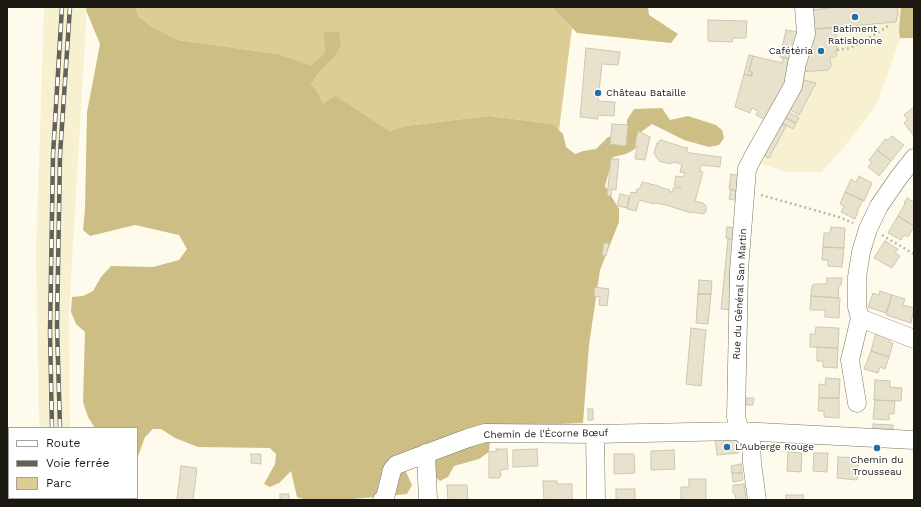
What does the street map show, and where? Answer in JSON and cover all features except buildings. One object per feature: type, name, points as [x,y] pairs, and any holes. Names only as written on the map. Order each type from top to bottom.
[{"type":"street","name":"Rue du Général San Martin","points":[[740,431],[736,417],[739,270],[747,169],[793,86],[797,63],[806,34],[804,7]]},
{"type":"street","points":[[857,403],[850,360],[860,318],[857,277],[861,252],[868,229],[879,206],[914,158]]},
{"type":"street","points":[[860,318],[914,339]]},
{"type":"street","points":[[740,431],[751,442],[757,500]]},
{"type":"street","name":"Chemin de l'Écorne Bœuf","points":[[382,500],[385,498],[392,470],[396,465],[485,433],[595,434],[740,431],[914,440]]},
{"type":"street","points":[[595,434],[596,500]]},
{"type":"street","points":[[426,453],[428,500]]},
{"type":"path","points":[[837,50],[850,48],[888,26]]},
{"type":"path","points":[[746,190],[839,217],[886,237],[914,254]]},
{"type":"shaded area","points":[[44,7],[87,7],[69,314],[70,427],[39,427],[36,253]]},
{"type":"shaded area","points":[[87,7],[136,7],[138,16],[152,27],[178,40],[278,54],[311,66],[325,53],[324,32],[339,32],[341,45],[333,59],[319,73],[311,84],[317,91],[323,104],[335,96],[390,131],[405,126],[489,116],[553,124],[563,134],[566,147],[575,154],[596,149],[608,137],[627,135],[627,120],[634,109],[662,108],[670,120],[688,116],[716,125],[722,130],[724,138],[719,145],[709,147],[684,140],[652,124],[641,132],[635,149],[626,154],[613,157],[605,186],[619,209],[619,222],[600,270],[589,345],[583,423],[491,427],[489,452],[479,459],[454,466],[448,477],[440,481],[414,457],[404,463],[412,485],[407,494],[342,500],[303,499],[297,497],[291,471],[279,483],[270,487],[264,484],[275,464],[276,454],[270,448],[198,447],[175,438],[161,429],[153,429],[145,437],[138,456],[138,427],[94,427],[88,417],[83,402],[85,332],[76,324],[71,312],[72,297],[83,296],[93,291],[101,277],[111,266],[153,267],[179,260],[187,249],[179,235],[135,225],[90,236],[83,230],[85,209],[87,112],[100,44],[86,10]]},
{"type":"shaded area","points":[[552,7],[648,7],[649,15],[678,34],[671,43],[577,33]]},
{"type":"shaded area","points":[[812,7],[914,7],[914,38],[900,39],[877,104],[840,152],[821,172],[787,172],[758,163]]},
{"type":"shaded area","points":[[901,7],[914,7],[914,38],[900,38],[899,30]]},
{"type":"green space","points":[[136,7],[552,7],[572,28],[559,130],[552,124],[489,116],[405,126],[390,131],[335,97],[323,105],[317,91],[311,84],[319,73],[333,59],[325,53],[311,67],[278,54],[178,40],[152,27],[138,16]]},
{"type":"railway","points":[[52,427],[50,332],[53,155],[62,7]]},
{"type":"railway","points":[[60,427],[57,326],[60,155],[70,7]]},
{"type":"place","name":"Batiment Ratisbonne","points":[[855,17]]},
{"type":"place","name":"Cafétéria","points":[[821,51]]},
{"type":"place","name":"Château Bataille","points":[[598,93]]},
{"type":"place","name":"L'Auberge Rouge","points":[[727,447]]},
{"type":"place","name":"Chemin du Trousseau","points":[[877,448]]}]
